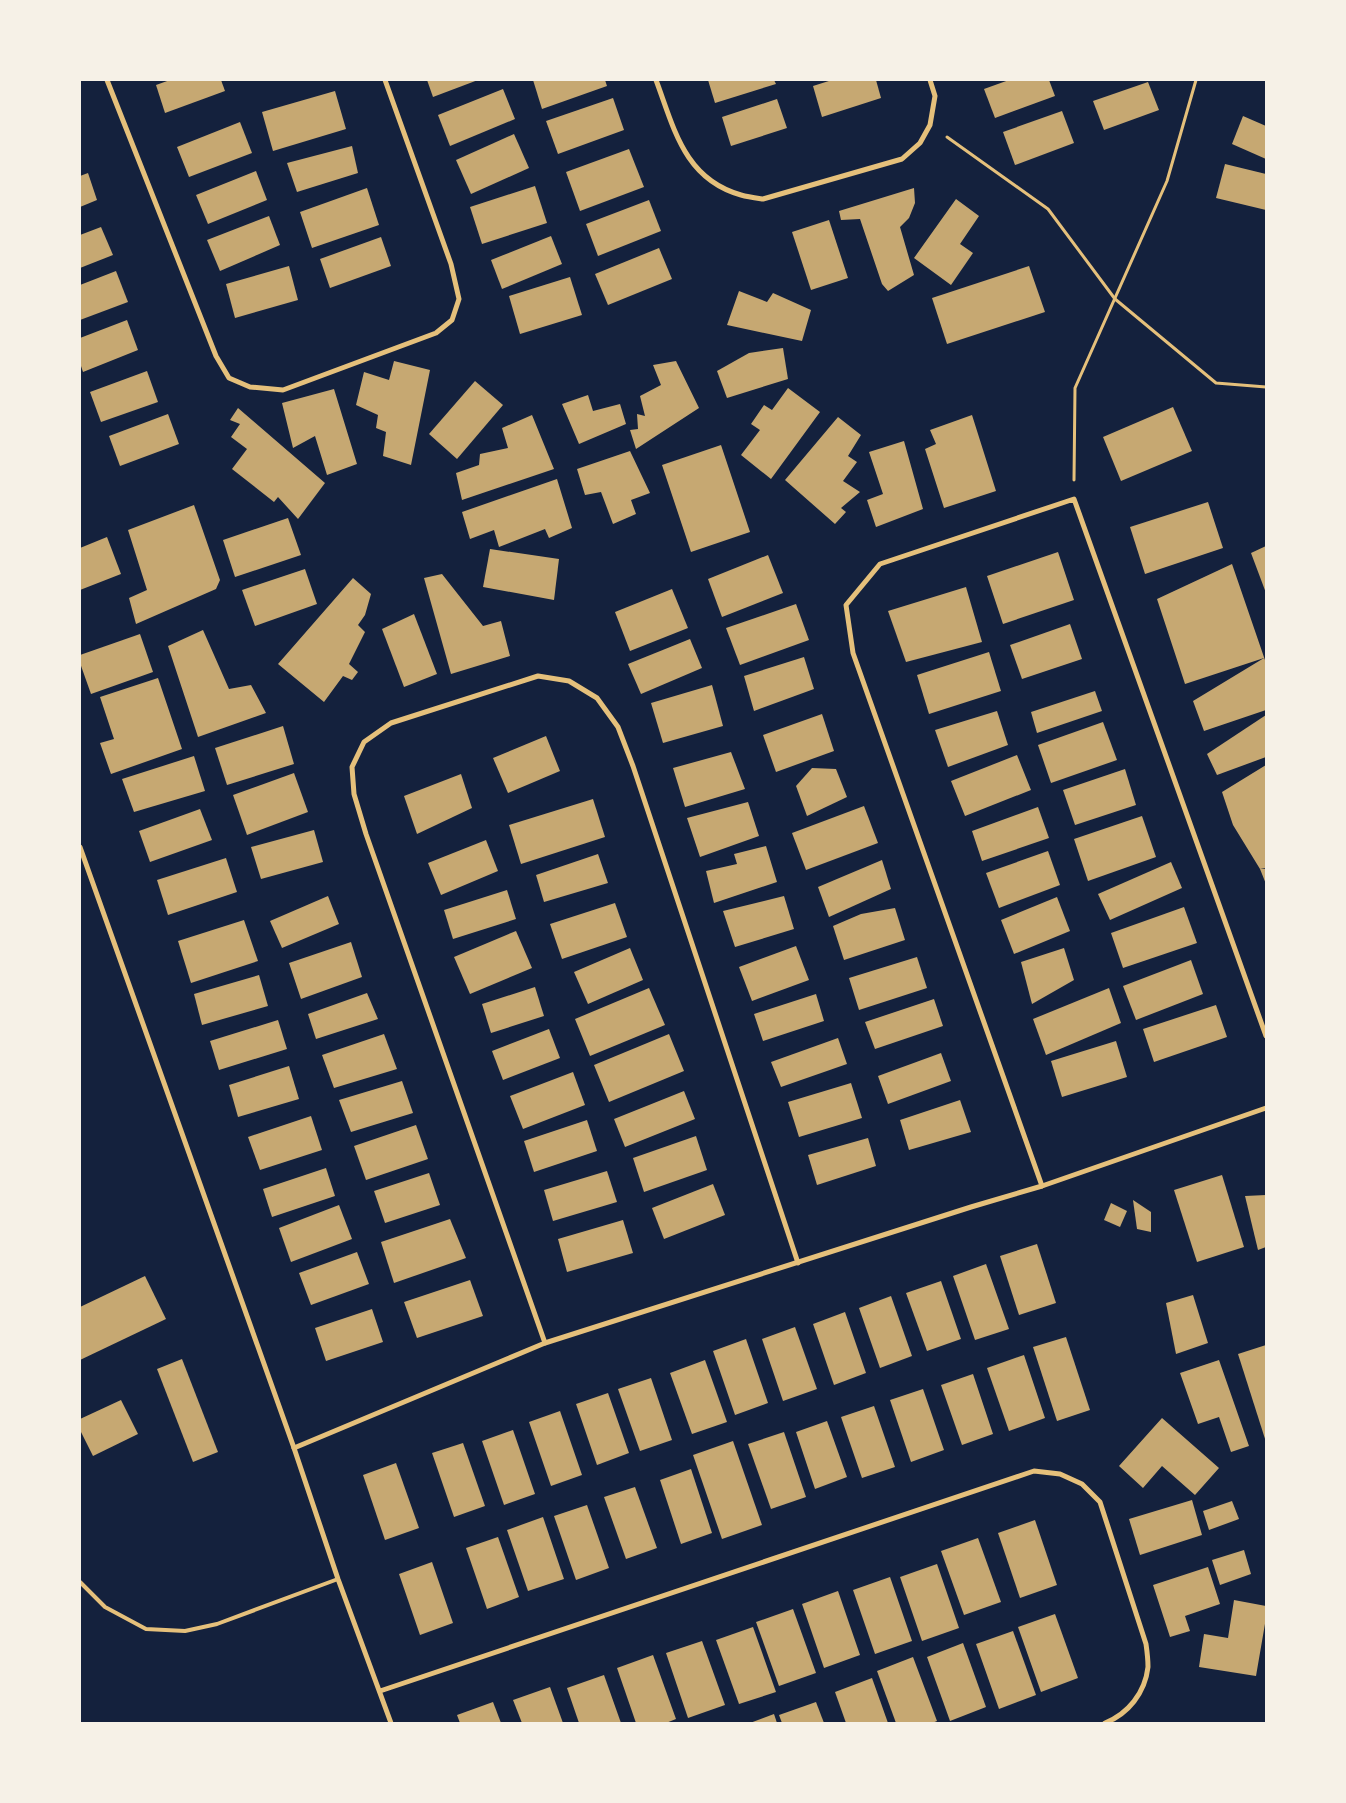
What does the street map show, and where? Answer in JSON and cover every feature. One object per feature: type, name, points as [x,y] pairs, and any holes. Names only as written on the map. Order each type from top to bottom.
[{"type":"street","points":[[107,80],[216,356],[229,378],[250,387],[283,390],[436,334],[452,320],[459,299],[451,264],[385,80]]},
{"type":"street","points":[[656,80],[678,142],[694,167],[716,184],[740,195],[763,199],[902,159],[920,143],[930,125],[935,96],[930,80]]},
{"type":"street","points":[[1042,1186],[853,653],[846,605],[880,564],[1074,498],[1266,1036]]},
{"type":"street","points":[[545,1343],[366,834],[354,794],[352,767],[364,742],[392,723],[538,676],[569,681],[597,698],[618,727],[633,766],[798,1263]]},
{"type":"street","points":[[80,847],[391,1723]]},
{"type":"street","points":[[294,1448],[545,1343],[1042,1186],[1266,1108]]},
{"type":"street","points":[[380,1690],[1034,1471],[1060,1474],[1082,1484],[1100,1502],[1146,1644],[1148,1666],[1144,1684],[1136,1699],[1118,1718],[1105,1723]]},
{"type":"lane","points":[[80,1582],[105,1607],[146,1629],[185,1631],[217,1624],[338,1578]]},
{"type":"path","points":[[1074,498],[1074,388],[1167,181],[1196,80]]},
{"type":"path","points":[[930,125],[1048,208],[1115,299],[1216,383],[1266,387]]},
{"type":"building","points":[[170,80],[221,80],[225,91],[165,113],[156,85]]},
{"type":"building","points":[[427,80],[478,80],[433,97]]},
{"type":"building","points":[[533,80],[605,80],[607,86],[542,109]]},
{"type":"building","points":[[708,80],[774,80],[776,84],[715,103]]},
{"type":"building","points":[[832,80],[876,80],[881,98],[822,117],[813,86]]},
{"type":"building","points":[[1009,80],[1049,80],[1055,96],[995,118],[984,89]]},
{"type":"building","points":[[1148,82],[1159,110],[1104,130],[1093,101]]},
{"type":"building","points":[[503,89],[515,119],[450,146],[438,115]]},
{"type":"building","points":[[335,91],[346,129],[273,151],[262,112]]},
{"type":"building","points":[[613,98],[624,130],[558,154],[546,121]]},
{"type":"building","points":[[777,99],[787,128],[731,146],[722,117]]},
{"type":"building","points":[[1062,111],[1074,143],[1015,165],[1003,132]]},
{"type":"building","points":[[1243,116],[1266,126],[1266,159],[1232,144]]},
{"type":"building","points":[[240,122],[252,153],[189,177],[177,147]]},
{"type":"building","points":[[514,134],[529,168],[471,194],[456,160]]},
{"type":"building","points":[[352,146],[358,173],[297,192],[287,163]]},
{"type":"building","points":[[629,149],[644,187],[580,211],[566,172]]},
{"type":"building","points":[[1225,164],[1266,174],[1266,210],[1216,198]]},
{"type":"building","points":[[256,171],[267,200],[208,224],[196,195]]},
{"type":"building","points":[[88,173],[97,200],[80,207],[80,176]]},
{"type":"building","points":[[535,186],[547,223],[482,244],[470,207]]},
{"type":"building","points":[[367,188],[379,225],[312,248],[300,212]]},
{"type":"building","points":[[914,188],[915,203],[909,218],[900,227],[914,275],[888,291],[882,284],[860,219],[841,220],[839,211]]},
{"type":"building","points":[[956,199],[979,216],[960,244],[973,253],[951,285],[914,258]]},
{"type":"building","points":[[649,200],[661,231],[598,256],[586,224]]},
{"type":"building","points":[[269,216],[280,245],[220,271],[207,240]]},
{"type":"building","points":[[829,220],[848,278],[811,290],[792,232]]},
{"type":"building","points":[[101,227],[113,255],[80,268],[80,235]]},
{"type":"building","points":[[551,236],[562,264],[502,289],[491,260]]},
{"type":"building","points":[[381,237],[391,266],[330,288],[320,259]]},
{"type":"building","points":[[659,248],[672,279],[608,305],[595,274]]},
{"type":"building","points":[[289,266],[298,300],[235,318],[226,284]]},
{"type":"building","points":[[1029,266],[1045,312],[947,344],[932,298]]},
{"type":"building","points":[[116,271],[128,302],[80,320],[80,285]]},
{"type":"building","points":[[570,277],[582,315],[520,334],[509,296]]},
{"type":"building","points":[[739,291],[767,302],[773,293],[811,310],[802,341],[727,325]]},
{"type":"building","points":[[127,320],[138,350],[83,372],[80,363],[80,338]]},
{"type":"building","points":[[783,348],[788,379],[727,398],[717,371],[749,353]]},
{"type":"building","points":[[394,361],[430,370],[411,465],[383,456],[386,432],[376,428],[378,415],[356,405],[364,372],[389,380]]},
{"type":"building","points":[[676,361],[699,408],[636,449],[630,430],[638,429],[637,414],[645,416],[640,396],[661,385],[653,365]]},
{"type":"building","points":[[147,371],[158,402],[101,422],[90,392]]},
{"type":"building","points":[[475,381],[503,405],[457,459],[429,434]]},
{"type":"building","points":[[788,388],[820,412],[771,479],[741,455],[760,430],[751,424],[764,405],[772,410]]},
{"type":"building","points":[[334,389],[357,464],[327,475],[315,436],[293,448],[282,403]]},
{"type":"building","points":[[588,395],[593,411],[620,404],[626,424],[579,444],[562,404]]},
{"type":"building","points":[[1173,407],[1192,451],[1121,481],[1103,437]]},
{"type":"building","points":[[238,408],[325,483],[298,519],[278,497],[274,502],[232,469],[247,449],[231,437],[240,424],[230,420]]},
{"type":"building","points":[[168,414],[179,444],[120,466],[109,436]]},
{"type":"building","points":[[532,415],[554,469],[462,500],[456,473],[479,465],[480,454],[508,448],[502,428]]},
{"type":"building","points":[[972,415],[996,491],[944,508],[925,449],[936,444],[930,430]]},
{"type":"building","points":[[838,417],[861,435],[848,456],[857,462],[843,481],[860,492],[841,508],[846,512],[835,524],[785,480]]},
{"type":"building","points":[[904,441],[923,509],[876,527],[867,500],[883,494],[869,452]]},
{"type":"building","points":[[721,445],[750,532],[691,552],[662,465]]},
{"type":"building","points":[[630,451],[650,493],[631,500],[636,514],[613,524],[601,492],[585,495],[577,469]]},
{"type":"building","points":[[557,479],[572,528],[549,538],[545,529],[499,547],[494,530],[470,539],[462,512]]},
{"type":"building","points":[[1208,502],[1223,548],[1145,574],[1130,527]]},
{"type":"building","points":[[194,505],[220,580],[216,589],[136,624],[129,598],[147,590],[128,530]]},
{"type":"building","points":[[288,518],[301,555],[235,577],[223,540]]},
{"type":"building","points":[[107,537],[121,574],[80,590],[80,548]]},
{"type":"building","points":[[1266,546],[1266,593],[1251,553]]},
{"type":"building","points":[[490,549],[559,559],[554,600],[483,587]]},
{"type":"building","points":[[1058,552],[1074,600],[1003,624],[987,576]]},
{"type":"building","points":[[768,555],[783,593],[722,617],[708,579]]},
{"type":"building","points":[[1232,564],[1266,663],[1266,710],[1204,731],[1193,701],[1264,658],[1185,684],[1157,599]]},
{"type":"building","points":[[305,569],[317,604],[255,626],[242,590]]},
{"type":"building","points":[[442,574],[483,626],[501,621],[510,656],[451,674],[424,578]]},
{"type":"building","points":[[353,578],[371,594],[365,615],[358,625],[365,632],[349,664],[358,672],[352,680],[343,676],[324,702],[278,664]]},
{"type":"building","points":[[966,587],[982,642],[906,662],[888,611]]},
{"type":"building","points":[[672,589],[688,628],[630,651],[615,612]]},
{"type":"building","points":[[796,604],[809,640],[740,665],[726,628]]},
{"type":"building","points":[[414,614],[437,674],[404,687],[382,629]]},
{"type":"building","points":[[1070,624],[1082,659],[1022,679],[1010,645]]},
{"type":"building","points":[[203,630],[229,689],[251,685],[266,713],[198,737],[168,646]]},
{"type":"building","points":[[140,634],[153,672],[91,694],[80,663],[80,655]]},
{"type":"building","points":[[690,639],[702,668],[641,694],[628,664]]},
{"type":"building","points":[[989,652],[1001,691],[929,714],[917,675]]},
{"type":"building","points":[[804,657],[814,689],[754,711],[744,676]]},
{"type":"building","points":[[158,678],[182,749],[111,774],[100,743],[114,739],[100,697]]},
{"type":"building","points":[[712,685],[723,726],[663,743],[651,703]]},
{"type":"building","points":[[1095,691],[1102,711],[1037,733],[1031,712]]},
{"type":"building","points":[[997,711],[1008,745],[948,767],[935,730]]},
{"type":"building","points":[[822,714],[834,751],[776,772],[763,735]]},
{"type":"building","points":[[1266,715],[1266,757],[1217,775],[1207,754]]},
{"type":"building","points":[[1103,722],[1117,760],[1051,783],[1038,745]]},
{"type":"building","points":[[283,726],[294,764],[227,785],[215,748]]},
{"type":"building","points":[[546,736],[560,771],[508,793],[493,758]]},
{"type":"building","points":[[731,752],[745,789],[685,807],[673,768]]},
{"type":"building","points":[[1017,755],[1031,790],[965,816],[951,781]]},
{"type":"building","points":[[194,756],[205,791],[134,812],[122,779]]},
{"type":"building","points":[[1266,765],[1266,868],[1260,869],[1233,825],[1222,792]]},
{"type":"building","points":[[812,768],[836,769],[847,797],[807,816],[796,786]]},
{"type":"building","points":[[1125,769],[1136,805],[1075,825],[1063,790]]},
{"type":"building","points":[[294,773],[308,812],[247,835],[233,795]]},
{"type":"building","points":[[461,774],[472,808],[417,834],[404,796]]},
{"type":"building","points":[[593,799],[605,837],[521,864],[509,825]]},
{"type":"building","points":[[748,802],[759,836],[700,857],[687,818]]},
{"type":"building","points":[[864,806],[878,843],[806,870],[792,833]]},
{"type":"building","points":[[1038,807],[1049,838],[982,861],[972,831]]},
{"type":"building","points":[[200,809],[212,840],[150,862],[139,831]]},
{"type":"building","points":[[1142,816],[1156,857],[1088,881],[1074,839]]},
{"type":"building","points":[[314,830],[323,862],[261,879],[251,847]]},
{"type":"building","points":[[486,840],[498,871],[441,895],[428,863]]},
{"type":"building","points":[[766,846],[777,882],[714,903],[706,871],[737,864],[734,854]]},
{"type":"building","points":[[1048,851],[1060,885],[999,908],[986,873]]},
{"type":"building","points":[[598,854],[608,883],[544,902],[536,875]]},
{"type":"building","points":[[226,858],[237,892],[168,915],[157,880]]},
{"type":"building","points":[[882,860],[891,889],[829,917],[818,887]]},
{"type":"building","points":[[1171,862],[1182,888],[1110,920],[1098,894]]},
{"type":"building","points":[[1260,869],[1266,869],[1266,884]]},
{"type":"building","points":[[507,890],[516,919],[453,939],[444,910]]},
{"type":"building","points":[[328,896],[339,924],[282,948],[270,921]]},
{"type":"building","points":[[784,896],[794,929],[735,947],[723,911]]},
{"type":"building","points":[[1057,897],[1070,931],[1014,954],[1001,920]]},
{"type":"building","points":[[615,903],[627,937],[562,959],[550,924]]},
{"type":"building","points":[[1184,907],[1197,943],[1123,968],[1111,933]]},
{"type":"building","points":[[895,908],[905,940],[844,960],[833,926],[861,914]]},
{"type":"building","points":[[244,920],[258,961],[191,983],[178,941]]},
{"type":"building","points":[[516,931],[532,968],[470,994],[454,957]]},
{"type":"building","points":[[351,942],[362,977],[301,999],[289,963]]},
{"type":"building","points":[[796,946],[809,980],[752,1001],[739,967]]},
{"type":"building","points":[[630,948],[643,980],[588,1004],[574,972]]},
{"type":"building","points":[[1064,948],[1074,980],[1032,1004],[1021,962]]},
{"type":"building","points":[[917,957],[927,988],[859,1010],[849,978]]},
{"type":"building","points":[[1191,960],[1203,994],[1136,1020],[1123,986]]},
{"type":"building","points":[[259,975],[268,1006],[202,1025],[194,994]]},
{"type":"building","points":[[535,987],[544,1016],[491,1033],[482,1004]]},
{"type":"building","points":[[649,988],[665,1025],[590,1056],[575,1019]]},
{"type":"building","points":[[1109,988],[1121,1023],[1046,1055],[1033,1019]]},
{"type":"building","points":[[367,993],[378,1019],[316,1039],[308,1014]]},
{"type":"building","points":[[816,994],[824,1021],[763,1041],[754,1014]]},
{"type":"building","points":[[934,999],[943,1026],[875,1049],[865,1022]]},
{"type":"building","points":[[1216,1005],[1227,1037],[1154,1062],[1143,1029]]},
{"type":"building","points":[[278,1020],[287,1049],[219,1070],[210,1041]]},
{"type":"building","points":[[549,1029],[560,1058],[503,1080],[492,1051]]},
{"type":"building","points":[[384,1034],[397,1069],[334,1088],[322,1055]]},
{"type":"building","points":[[669,1034],[684,1071],[609,1102],[594,1065]]},
{"type":"building","points":[[838,1038],[847,1064],[781,1087],[771,1062]]},
{"type":"building","points":[[1116,1041],[1127,1077],[1062,1097],[1051,1061]]},
{"type":"building","points":[[941,1053],[951,1081],[888,1104],[878,1076]]},
{"type":"building","points":[[289,1066],[299,1099],[238,1117],[229,1085]]},
{"type":"building","points":[[573,1072],[585,1105],[523,1129],[510,1096]]},
{"type":"building","points":[[402,1081],[413,1113],[351,1132],[339,1100]]},
{"type":"building","points":[[851,1083],[862,1118],[799,1137],[788,1102]]},
{"type":"building","points":[[684,1091],[695,1119],[625,1147],[614,1119]]},
{"type":"building","points":[[960,1100],[971,1132],[909,1150],[900,1120]]},
{"type":"building","points":[[311,1116],[322,1150],[260,1170],[248,1137]]},
{"type":"building","points":[[587,1120],[597,1151],[534,1172],[524,1141]]},
{"type":"building","points":[[416,1125],[428,1159],[366,1180],[354,1146]]},
{"type":"building","points":[[696,1136],[707,1170],[644,1192],[633,1158]]},
{"type":"building","points":[[868,1138],[876,1166],[817,1185],[808,1155]]},
{"type":"building","points":[[326,1168],[335,1196],[272,1217],[263,1189]]},
{"type":"building","points":[[607,1171],[617,1202],[553,1221],[544,1190]]},
{"type":"building","points":[[429,1173],[440,1205],[385,1223],[374,1191]]},
{"type":"building","points":[[1222,1175],[1244,1247],[1197,1262],[1174,1190]]},
{"type":"building","points":[[713,1184],[725,1215],[664,1239],[652,1208]]},
{"type":"building","points":[[1266,1195],[1266,1247],[1258,1250],[1245,1196]]},
{"type":"building","points":[[1133,1200],[1151,1212],[1151,1232],[1137,1229]]},
{"type":"building","points":[[1111,1203],[1127,1211],[1120,1227],[1104,1220]]},
{"type":"building","points":[[339,1205],[352,1239],[291,1262],[279,1228]]},
{"type":"building","points":[[450,1219],[466,1258],[394,1283],[381,1242]]},
{"type":"building","points":[[623,1220],[633,1253],[567,1272],[558,1239]]},
{"type":"building","points":[[1037,1244],[1056,1303],[1019,1315],[1000,1256]]},
{"type":"building","points":[[357,1252],[369,1284],[311,1305],[299,1273]]},
{"type":"building","points":[[986,1264],[1009,1329],[975,1340],[953,1276]]},
{"type":"building","points":[[145,1276],[166,1319],[80,1360],[80,1307]]},
{"type":"building","points":[[470,1280],[483,1316],[417,1338],[404,1302]]},
{"type":"building","points":[[941,1281],[961,1339],[927,1351],[906,1293]]},
{"type":"building","points":[[1193,1295],[1208,1343],[1176,1354],[1166,1303]]},
{"type":"building","points":[[891,1296],[912,1356],[880,1368],[859,1308]]},
{"type":"building","points":[[372,1309],[383,1342],[326,1361],[315,1328]]},
{"type":"building","points":[[845,1312],[866,1373],[834,1385],[813,1324]]},
{"type":"building","points":[[795,1327],[817,1389],[783,1401],[762,1339]]},
{"type":"building","points":[[1066,1337],[1090,1410],[1057,1421],[1033,1347]]},
{"type":"building","points":[[746,1339],[768,1403],[735,1415],[713,1351]]},
{"type":"building","points":[[1266,1345],[1266,1442],[1238,1354]]},
{"type":"building","points":[[1024,1355],[1045,1418],[1009,1431],[987,1368]]},
{"type":"building","points":[[182,1359],[218,1452],[193,1462],[157,1369]]},
{"type":"building","points":[[705,1360],[727,1422],[692,1434],[670,1373]]},
{"type":"building","points":[[1219,1360],[1249,1446],[1231,1452],[1219,1417],[1198,1424],[1180,1373]]},
{"type":"building","points":[[973,1374],[993,1434],[962,1445],[941,1385]]},
{"type":"building","points":[[651,1378],[672,1440],[640,1451],[618,1389]]},
{"type":"building","points":[[923,1389],[944,1450],[911,1462],[890,1400]]},
{"type":"building","points":[[608,1393],[629,1453],[597,1465],[576,1404]]},
{"type":"building","points":[[121,1400],[138,1434],[93,1456],[80,1430],[80,1419]]},
{"type":"building","points":[[874,1406],[895,1467],[862,1478],[841,1417]]},
{"type":"building","points":[[560,1411],[582,1475],[551,1486],[529,1422]]},
{"type":"building","points":[[1162,1418],[1219,1468],[1195,1495],[1162,1466],[1143,1488],[1119,1466]]},
{"type":"building","points":[[827,1421],[847,1477],[815,1489],[796,1432]]},
{"type":"building","points":[[513,1430],[535,1494],[504,1505],[482,1441]]},
{"type":"building","points":[[784,1432],[806,1497],[771,1509],[748,1444]]},
{"type":"building","points":[[733,1441],[762,1525],[722,1539],[693,1455]]},
{"type":"building","points":[[463,1443],[485,1506],[454,1517],[432,1453]]},
{"type":"building","points":[[396,1463],[419,1528],[385,1540],[363,1475]]},
{"type":"building","points":[[691,1469],[712,1533],[681,1544],[660,1480]]},
{"type":"building","points":[[635,1487],[657,1548],[626,1559],[604,1497]]},
{"type":"building","points":[[1192,1500],[1202,1535],[1140,1555],[1129,1519]]},
{"type":"building","points":[[1232,1501],[1239,1519],[1209,1530],[1203,1511]]},
{"type":"building","points":[[587,1505],[609,1568],[576,1580],[554,1516]]},
{"type":"building","points":[[543,1517],[564,1579],[528,1591],[507,1530]]},
{"type":"building","points":[[1035,1520],[1057,1585],[1020,1598],[998,1533]]},
{"type":"building","points":[[498,1537],[519,1597],[487,1609],[466,1548]]},
{"type":"building","points":[[978,1538],[1001,1602],[964,1615],[941,1551]]},
{"type":"building","points":[[1244,1550],[1251,1574],[1220,1585],[1212,1560]]},
{"type":"building","points":[[432,1562],[453,1623],[420,1635],[399,1574]]},
{"type":"building","points":[[937,1564],[959,1628],[922,1641],[900,1577]]},
{"type":"building","points":[[1208,1567],[1220,1604],[1185,1616],[1190,1631],[1170,1637],[1153,1585]]},
{"type":"building","points":[[890,1577],[912,1641],[875,1654],[853,1590]]},
{"type":"building","points":[[838,1591],[860,1655],[824,1668],[802,1604]]},
{"type":"building","points":[[1234,1600],[1266,1606],[1266,1618],[1256,1676],[1199,1667],[1204,1634],[1228,1638]]},
{"type":"building","points":[[793,1609],[816,1673],[779,1686],[756,1622]]},
{"type":"building","points":[[1055,1614],[1078,1678],[1041,1692],[1018,1627]]},
{"type":"building","points":[[753,1627],[776,1692],[739,1704],[716,1640]]},
{"type":"building","points":[[1013,1631],[1036,1695],[999,1709],[976,1644]]},
{"type":"building","points":[[702,1641],[725,1705],[688,1718],[666,1653]]},
{"type":"building","points":[[963,1643],[986,1707],[950,1721],[927,1657]]},
{"type":"building","points":[[653,1655],[676,1719],[666,1723],[636,1723],[617,1668]]},
{"type":"building","points":[[913,1657],[937,1721],[932,1723],[896,1723],[877,1671]]},
{"type":"building","points":[[604,1675],[621,1723],[579,1723],[567,1688]]},
{"type":"building","points":[[872,1678],[888,1723],[846,1723],[835,1692]]},
{"type":"building","points":[[550,1687],[563,1723],[522,1723],[513,1700]]},
{"type":"building","points":[[493,1702],[501,1723],[460,1723],[457,1715]]},
{"type":"building","points":[[816,1702],[824,1723],[782,1723],[779,1715]]},
{"type":"building","points":[[774,1714],[777,1723],[750,1723]]}]
